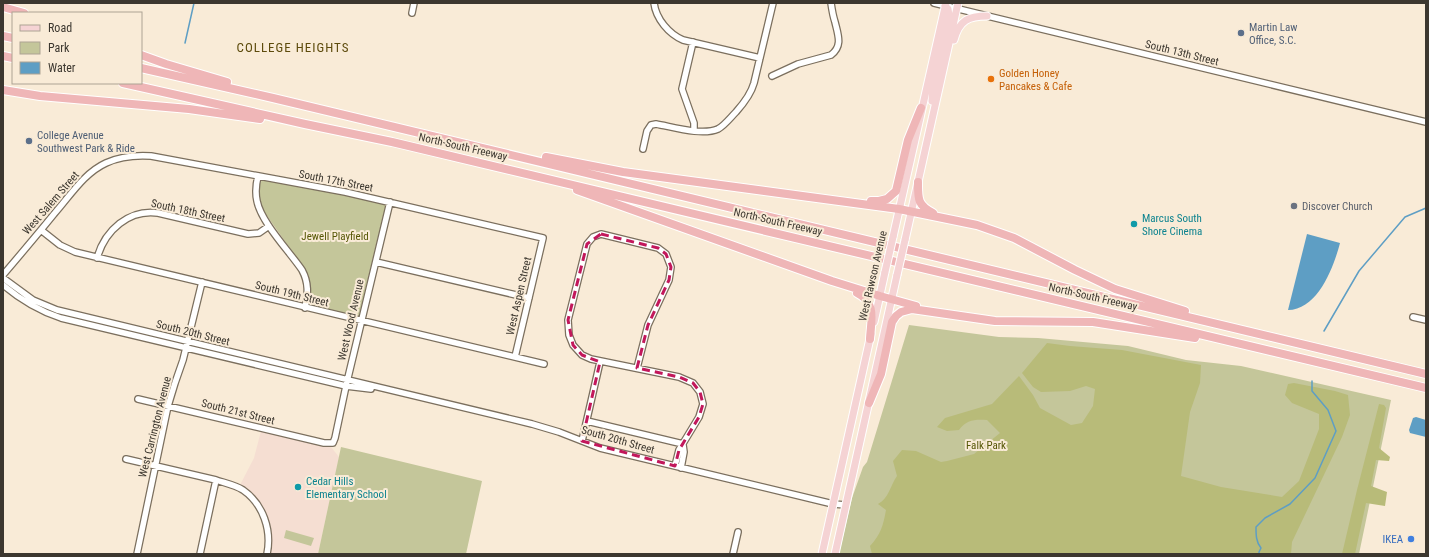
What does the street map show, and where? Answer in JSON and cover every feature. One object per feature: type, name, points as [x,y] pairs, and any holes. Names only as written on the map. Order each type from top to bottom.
[{"type":"highway","points":[[3,6],[21,12]]},
{"type":"highway","points":[[142,55],[273,98]]},
{"type":"highway","name":"North-South Freeway","points":[[142,68],[273,98],[1426,374]]},
{"type":"highway","name":"North-South Freeway","points":[[127,84],[522,172],[1426,388]]},
{"type":"highway","points":[[3,90],[40,96],[189,109],[305,124]]},
{"type":"highway","points":[[829,199],[845,198],[878,201],[887,199],[894,194],[898,187],[908,140],[921,108]]},
{"type":"highway","points":[[482,148],[510,150],[623,172],[899,209],[977,225],[1002,233],[1116,289],[1249,332]]},
{"type":"highway","points":[[522,172],[686,228],[832,281],[892,300],[948,314],[973,319],[995,321],[1093,322],[1264,349]]},
{"type":"highway","points":[[918,182],[918,195],[921,204],[926,209],[943,217]]},
{"type":"highway","points":[[832,281],[862,295],[869,302],[872,318],[870,339]]},
{"type":"highway","points":[[869,403],[880,374],[892,322],[896,316],[905,310],[912,309],[948,314]]},
{"type":"main road","name":"West Rawson Avenue","points":[[822,554],[921,108],[946,4]]},
{"type":"main road","points":[[931,123],[933,89],[949,15],[946,4]]},
{"type":"main road","points":[[835,554],[912,212],[956,5]]},
{"type":"main road","points":[[931,123],[944,89],[956,33],[960,26],[968,18],[973,16],[987,16]]},
{"type":"street","points":[[412,13],[414,3]]},
{"type":"street","points":[[654,3],[657,15],[669,31],[677,38],[760,58]]},
{"type":"street","points":[[643,149],[647,131],[653,124],[708,132],[718,129],[726,123],[742,105],[752,89],[773,3]]},
{"type":"street","points":[[772,76],[798,64],[834,53],[839,46],[839,37],[831,3]]},
{"type":"street","name":"South 13th Street","points":[[934,3],[956,5],[987,16],[1426,122]]},
{"type":"street","points":[[693,42],[682,86],[694,123],[694,131]]},
{"type":"street","name":"South 17th Street","points":[[123,157],[133,155],[151,156],[345,192],[543,238]]},
{"type":"street","name":"West Salem Street","points":[[3,276],[86,177],[106,163],[123,157]]},
{"type":"street","points":[[258,176],[256,188],[257,200],[261,213],[306,277],[308,291],[305,308]]},
{"type":"street","name":"West Wood Avenue","points":[[332,443],[335,438],[361,321],[390,202]]},
{"type":"street","name":"South 18th Street","points":[[98,258],[104,241],[115,228],[126,219],[139,213],[158,213],[248,234],[259,233],[269,226]]},
{"type":"street","name":"South 19th Street","points":[[41,230],[65,248],[75,252],[544,364]]},
{"type":"street","points":[[637,368],[648,325],[669,280],[671,267],[666,254],[658,248],[601,234],[593,237],[587,244],[568,320],[569,335],[573,346],[582,355],[591,360],[679,377],[693,383],[700,392],[702,404],[699,417],[679,450],[678,467]]},
{"type":"street","name":"West Aspen Street","points":[[515,357],[543,238]]},
{"type":"street","points":[[376,262],[529,298]]},
{"type":"street","name":"South 20th Street","points":[[3,276],[27,296],[47,307],[187,345]]},
{"type":"street","name":"West Carrington Avenue","points":[[137,554],[168,406],[187,345],[202,282]]},
{"type":"street","name":"South 20th Street","points":[[3,285],[26,303],[50,315],[187,345],[347,383],[386,390],[559,432],[600,448],[833,504],[846,505]]},
{"type":"street","points":[[1414,317],[1426,320]]},
{"type":"street","points":[[582,441],[600,362]]},
{"type":"street","name":"South 21st Street","points":[[138,399],[324,443],[332,443]]},
{"type":"street","points":[[587,421],[683,445]]},
{"type":"street","points":[[126,458],[216,480],[240,489],[251,498],[264,518],[267,527],[267,554]]},
{"type":"street","points":[[200,554],[216,480]]},
{"type":"street","points":[[733,554],[738,532]]},
{"type":"highlighted area","points":[[601,234],[658,248],[666,254],[671,267],[669,280],[648,325],[637,368],[679,377],[693,383],[700,392],[703,404],[699,417],[679,450],[675,466],[582,441],[600,362],[582,355],[573,345],[568,320],[587,244]]},
{"type":"shaded area","points":[[261,431],[325,447],[331,447],[339,457],[318,554],[271,554],[272,534],[268,517],[258,501],[240,485],[254,458]]},
{"type":"green space","name":"Jewell Playfield","points":[[262,180],[345,194],[386,204],[358,317],[311,305],[311,290],[308,274],[261,205],[259,188]]},
{"type":"green space","name":"Falk Park","points":[[909,325],[999,337],[1038,338],[1128,346],[1186,360],[1241,366],[1391,400],[1359,554],[839,554],[852,498],[863,467],[867,462]]},
{"type":"green space","points":[[1047,343],[1122,350],[1201,365],[1200,383],[1190,412],[1181,476],[1221,487],[1282,497],[1299,481],[1319,429],[1319,414],[1292,403],[1285,395],[1288,384],[1294,383],[1348,395],[1350,415],[1342,437],[1292,542],[1291,554],[872,554],[870,546],[877,538],[881,530],[886,510],[878,504],[885,498],[897,476],[893,461],[902,450],[916,451],[941,462],[947,461],[974,454],[1000,433],[987,420],[968,422],[959,430],[947,431],[937,427],[945,418],[992,404],[1019,376],[1033,395],[1040,408],[1071,425],[1082,423],[1093,406],[1095,389],[1086,386],[1070,391],[1041,392],[1033,387],[1022,373]]},
{"type":"green space","points":[[1379,404],[1384,405],[1386,408],[1379,448],[1390,457],[1389,461],[1376,460],[1371,486],[1387,492],[1385,506],[1366,503],[1355,554],[1342,554],[1357,490]]},
{"type":"green space","points":[[341,447],[482,481],[466,554],[318,554]]},
{"type":"green space","points":[[286,530],[314,538],[311,546],[284,538]]},
{"type":"water","points":[[1307,234],[1340,243],[1329,274],[1316,295],[1308,303],[1299,308],[1288,310]]},
{"type":"water","points":[[1416,417],[1426,420],[1426,437],[1410,433],[1409,430],[1413,418]]},
{"type":"waterway","points":[[185,43],[194,3]]},
{"type":"waterway","points":[[1324,331],[1359,271],[1405,217],[1426,208]]},
{"type":"waterway","points":[[1259,554],[1261,548],[1257,541],[1256,527],[1265,518],[1290,504],[1315,478],[1336,431],[1328,410],[1312,391],[1312,381]]},
{"type":"place","name":"Martin Law Office, S.C.","points":[[1241,33]]},
{"type":"place","name":"Golden Honey Pancakes & Cafe","points":[[991,79]]},
{"type":"place","name":"College Avenue Southwest Park & Ride","points":[[29,141]]},
{"type":"place","name":"Discover Church","points":[[1294,206]]},
{"type":"place","name":"Marcus South Shore Cinema","points":[[1134,224]]},
{"type":"place","name":"Cedar Hills Elementary School","points":[[298,487]]},
{"type":"place","name":"IKEA","points":[[1411,539]]},
{"type":"district","name":"COLLEGE HEIGHTS","points":[[293,47]]}]
